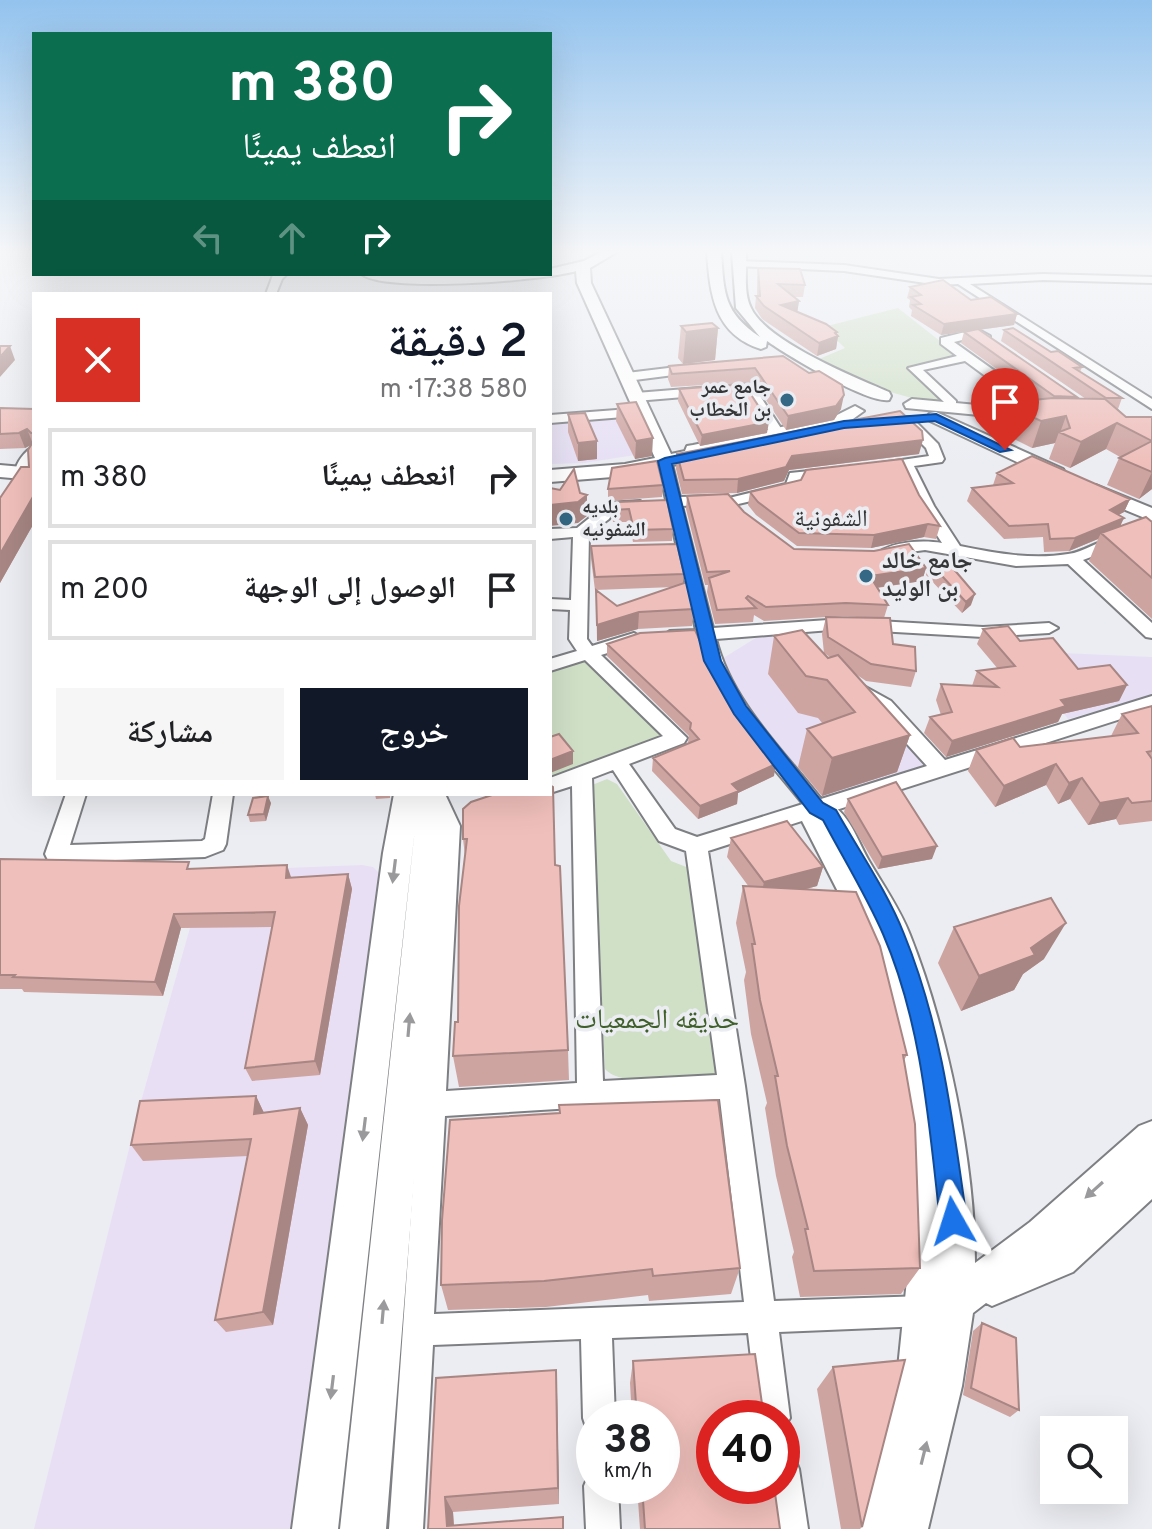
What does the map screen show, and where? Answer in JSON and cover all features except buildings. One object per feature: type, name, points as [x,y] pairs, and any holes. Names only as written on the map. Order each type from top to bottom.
[{"type":"main road","points":[[604,323],[664,459]]},
{"type":"main road","points":[[730,323],[855,406],[896,417]]},
{"type":"main road","points":[[756,323],[792,350],[883,396],[896,417]]},
{"type":"main road","points":[[552,476],[625,470],[840,420],[866,396],[883,396]]},
{"type":"main road","points":[[946,415],[1076,477],[1152,505]]},
{"type":"main road","points":[[552,469],[664,459],[896,417],[1047,415]]},
{"type":"main road","points":[[0,470],[26,474]]},
{"type":"main road","points":[[1076,477],[1146,527]]},
{"type":"main road","points":[[315,1529],[397,853],[407,796]]},
{"type":"main road","points":[[363,1529],[425,847],[434,796]]},
{"type":"main road","points":[[817,808],[816,821],[877,940],[900,1009],[914,1064],[928,1165],[929,1250],[940,1306],[941,1386],[905,1529]]},
{"type":"main road","points":[[876,1529],[919,1368],[940,1306],[1043,1235],[1152,1138]]},
{"type":"main road","points":[[940,1306],[1059,1258],[1152,1175]]},
{"type":"street","points":[[1028,323],[1148,416]]},
{"type":"street","points":[[1036,328],[996,338],[977,333],[943,340],[1047,415]]},
{"type":"street","points":[[946,415],[950,401],[914,368],[968,357]]},
{"type":"street","points":[[627,377],[706,368]]},
{"type":"street","points":[[552,419],[748,388],[777,433]]},
{"type":"street","points":[[552,534],[581,532],[604,516],[611,507],[734,501],[793,487],[795,476],[937,459],[933,447],[896,417]]},
{"type":"street","points":[[664,459],[676,503],[680,548],[712,661],[740,710],[817,808]]},
{"type":"street","points":[[906,464],[926,506],[954,550]]},
{"type":"street","points":[[734,501],[749,520]]},
{"type":"street","points":[[871,556],[925,545],[1016,561],[1072,559],[1146,527]]},
{"type":"street","points":[[552,785],[677,738],[587,652],[578,639],[579,605],[588,551],[581,532]]},
{"type":"street","points":[[1072,559],[1152,633]]},
{"type":"street","points":[[552,604],[579,605]]},
{"type":"street","points":[[552,664],[638,638],[707,636],[843,624],[983,632],[1049,628]]},
{"type":"street","points":[[771,630],[796,647]]},
{"type":"street","points":[[846,681],[884,706],[942,769]]},
{"type":"street","points":[[617,761],[667,835],[696,846],[1152,702]]},
{"type":"street","points":[[582,775],[590,1095]]},
{"type":"street","points":[[75,796],[56,854],[205,849],[215,844],[223,796]]},
{"type":"street","points":[[406,1529],[432,1104],[455,822],[436,796]]},
{"type":"street","points":[[696,846],[732,1086],[772,1400]]},
{"type":"street","points":[[432,1104],[732,1086]]},
{"type":"street","points":[[418,1330],[760,1317],[940,1306]]},
{"type":"street","points":[[596,1323],[598,1400]]},
{"type":"street","points":[[602,1504],[603,1529]]},
{"type":"street","points":[[787,1504],[791,1529]]},
{"type":"shaded area","points":[[644,414],[661,451],[584,463],[552,464],[552,422]]},
{"type":"shaded area","points":[[759,636],[771,636],[874,706],[926,766],[822,801],[757,723],[720,667],[720,660]]},
{"type":"shaded area","points":[[1018,651],[1152,657],[1152,696],[1068,719]]},
{"type":"shaded area","points":[[373,867],[380,874],[295,1529],[34,1529],[140,1105],[206,871]]},
{"type":"green space","points":[[837,323],[918,323],[959,356],[908,368],[947,402],[945,405],[880,388],[849,376],[819,359],[845,348],[823,327]]},
{"type":"green space","points":[[587,659],[668,736],[552,779],[552,671]]},
{"type":"green space","name":"حديقه الجمعيات","points":[[607,779],[617,784],[671,861],[689,868],[718,1061],[715,1073],[708,1078],[668,1081],[625,1079],[605,1069],[592,785]]},
{"type":"place","name":"جامع عمر بن الخطاب","points":[[787,400]]},
{"type":"place","name":"بلديه الشفونيه","points":[[566,519]]},
{"type":"place","name":"جامع خالد بن الوليد","points":[[866,576]]},
{"type":"district","name":"الشفونية","points":[[831,520]]},
{"type":"route","points":[[953,1221],[946,1146],[934,1070],[923,1022],[894,933],[830,815],[817,808],[740,710],[712,661],[691,560],[665,461],[844,425],[882,419],[936,417],[1005,450]]}]
